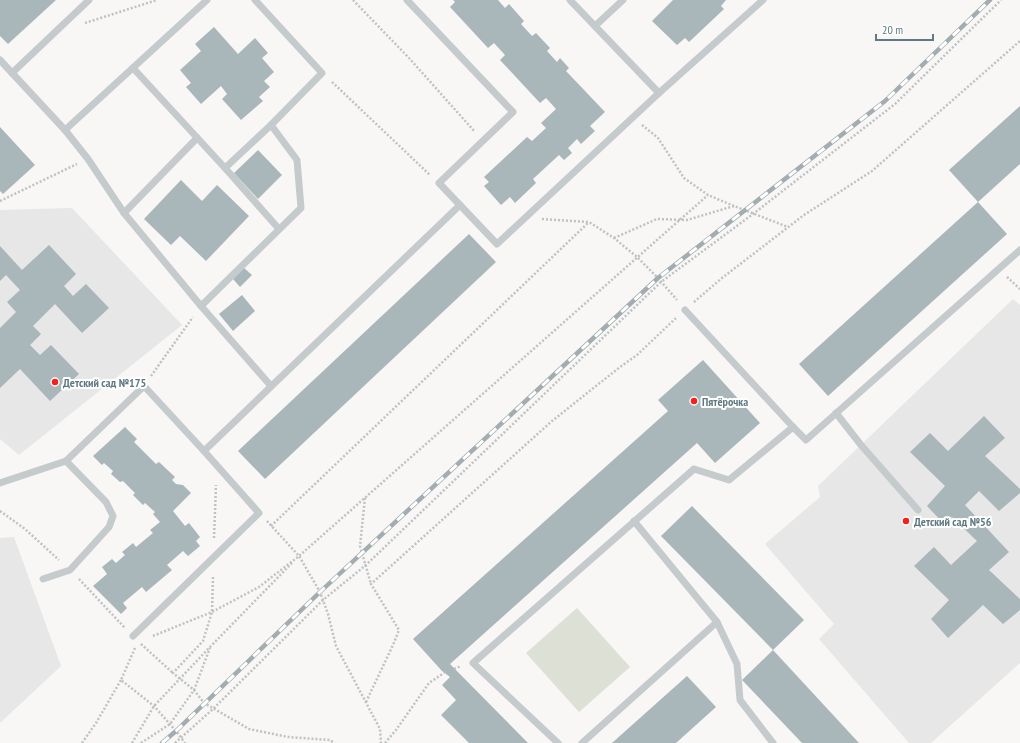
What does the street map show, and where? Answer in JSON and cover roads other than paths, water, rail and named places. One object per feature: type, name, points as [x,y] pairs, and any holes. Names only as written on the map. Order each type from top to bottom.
[{"type":"lane","points":[[12,73],[89,0]]},
{"type":"lane","points":[[65,130],[206,0]]},
{"type":"lane","points":[[225,168],[271,125],[322,73],[255,0]]},
{"type":"lane","points":[[407,0],[513,112],[439,183],[497,244],[763,0]]},
{"type":"lane","points":[[570,0],[659,94]]},
{"type":"lane","points":[[595,26],[623,0]]},
{"type":"lane","points":[[0,60],[65,130],[88,159],[124,213],[201,306],[271,386]]},
{"type":"lane","points":[[133,68],[279,229]]},
{"type":"lane","points":[[201,306],[301,208],[297,160],[271,125]]},
{"type":"lane","points":[[124,213],[197,138]]},
{"type":"lane","points":[[204,451],[460,205]]},
{"type":"lane","points":[[685,310],[806,440],[1020,250]]},
{"type":"lane","points":[[0,483],[66,461],[144,386],[259,513],[133,636]]},
{"type":"lane","points":[[836,413],[861,445],[918,510]]},
{"type":"lane","points":[[558,743],[473,662],[694,469],[729,480],[793,427]]},
{"type":"lane","points":[[42,579],[70,570],[109,527],[113,516],[106,502],[66,461]]},
{"type":"lane","points":[[634,521],[717,622],[737,664],[740,700],[773,743]]},
{"type":"lane","points":[[582,743],[717,622]]},
{"type":"railway","points":[[162,743],[320,592],[658,278],[885,101],[990,0]]},
{"type":"place","name":"Детский сад №175","points":[[55,382]]},
{"type":"place","name":"Пятёрочка","points":[[694,401]]},
{"type":"place","name":"Детский сад №56","points":[[906,521]]}]
